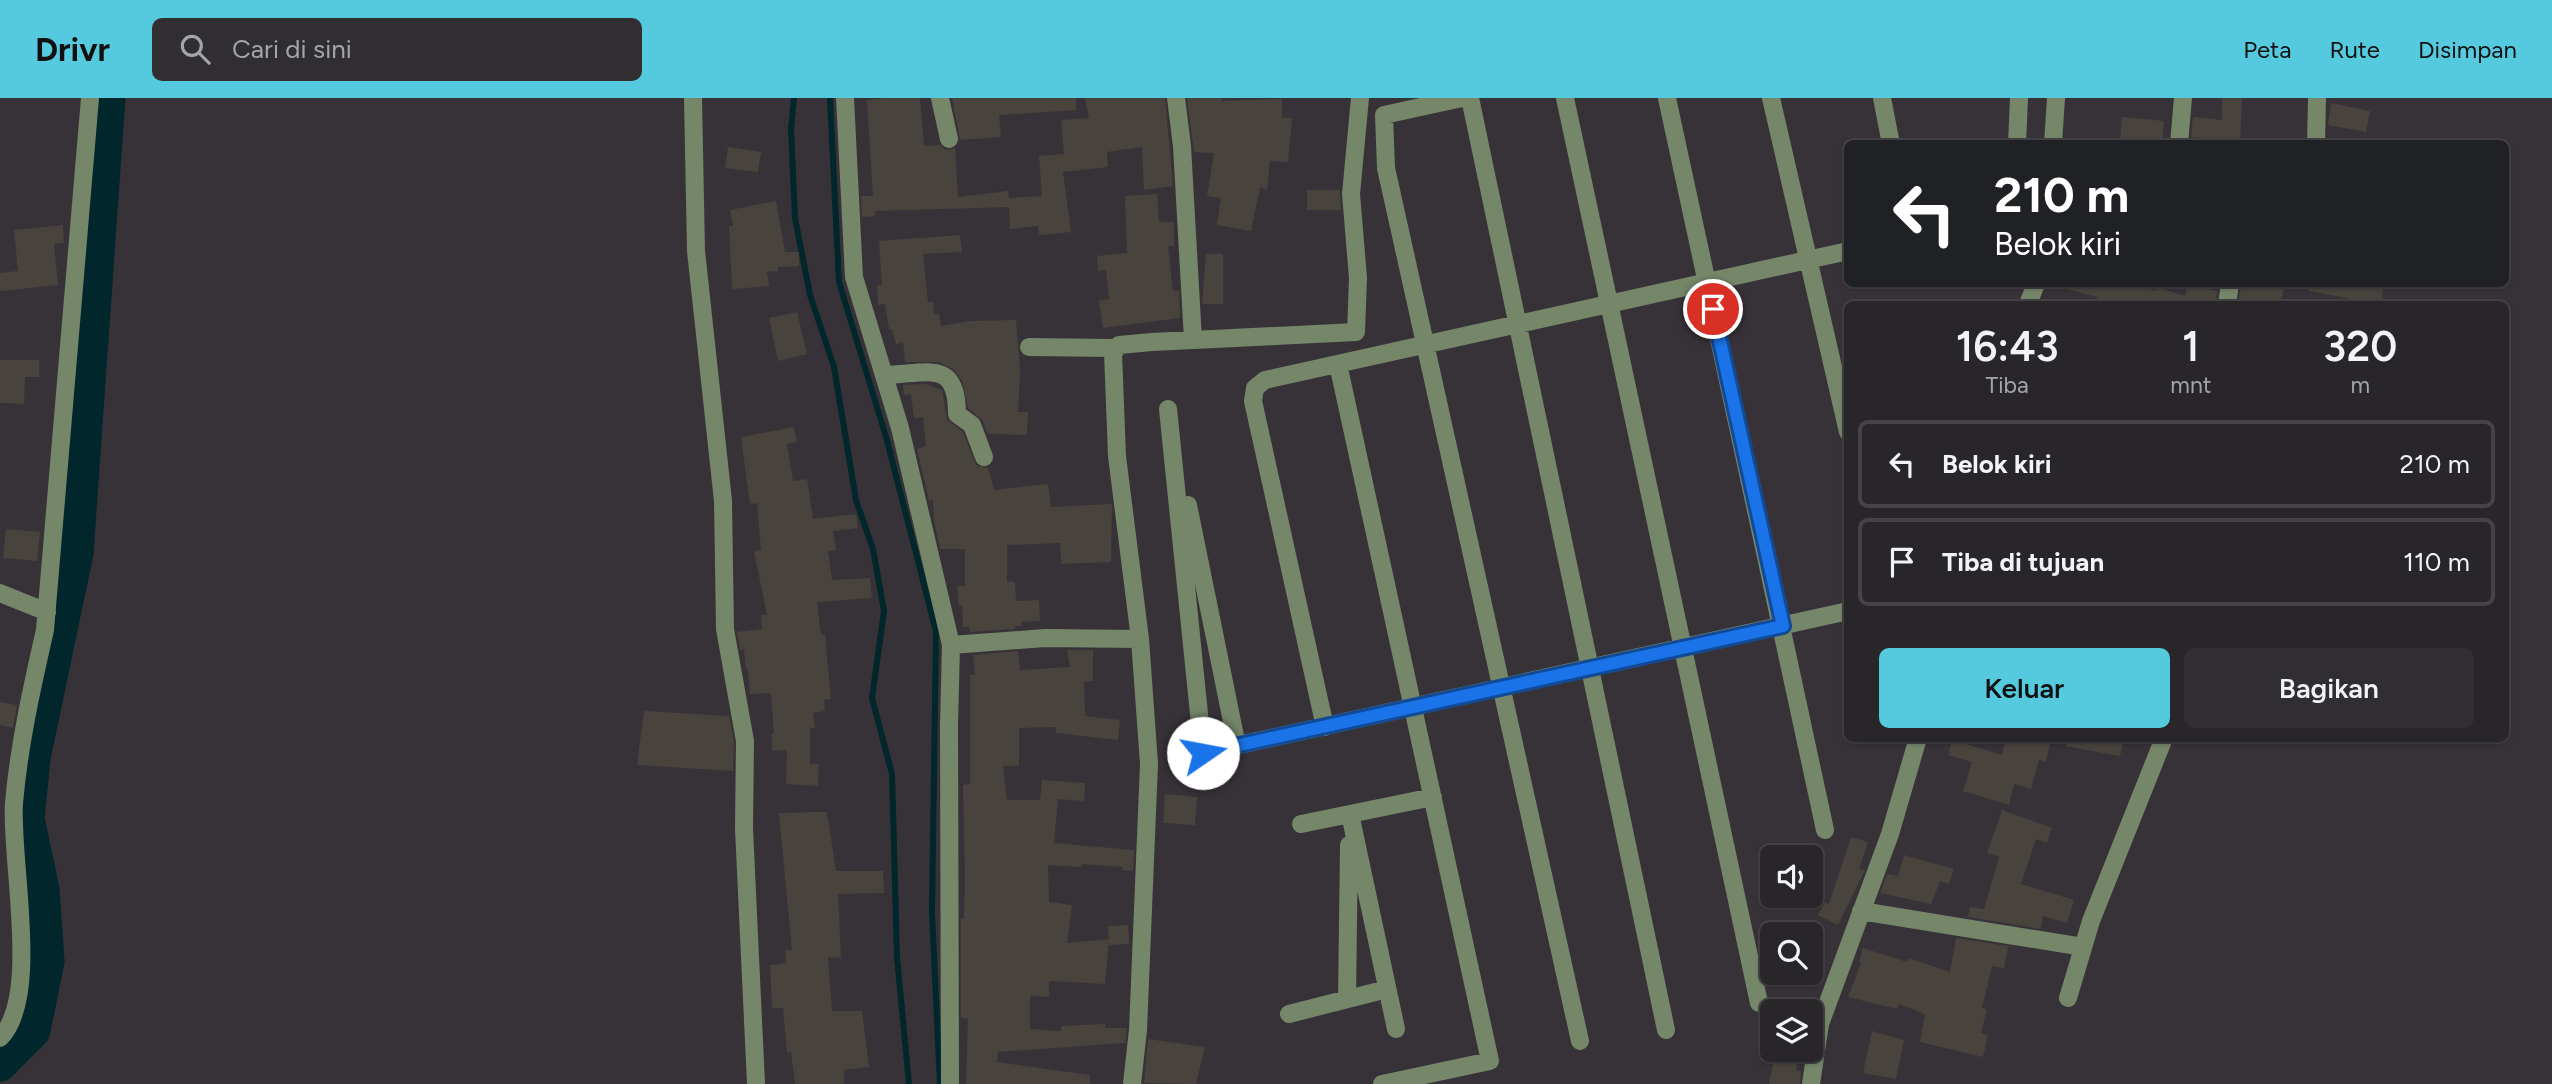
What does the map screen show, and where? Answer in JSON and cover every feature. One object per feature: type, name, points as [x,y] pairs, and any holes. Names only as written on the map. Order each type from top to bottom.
[{"type":"street","points":[[0,1038],[21,989],[14,802],[26,714],[47,612],[90,98]]},
{"type":"street","points":[[693,98],[696,251],[723,501],[725,629],[745,741],[744,828],[756,1084]]},
{"type":"street","points":[[845,98],[854,276],[900,428],[951,645],[950,1084]]},
{"type":"street","points":[[940,98],[949,139]]},
{"type":"street","points":[[1175,98],[1182,146],[1193,340]]},
{"type":"street","points":[[1029,347],[1114,348],[1193,340],[1356,332],[1358,278],[1351,194],[1360,98]]},
{"type":"street","points":[[1462,98],[1384,115],[1386,168],[1580,1041]]},
{"type":"street","points":[[1470,98],[1666,1030]]},
{"type":"street","points":[[1565,98],[1759,1003]]},
{"type":"street","points":[[1667,98],[1825,830]]},
{"type":"street","points":[[1772,98],[1844,415]]},
{"type":"street","points":[[1882,98],[1891,140]]},
{"type":"street","points":[[1891,140],[1893,98]]},
{"type":"street","points":[[2017,140],[2020,98]]},
{"type":"street","points":[[2053,140],[2056,98]]},
{"type":"street","points":[[2179,140],[2183,98]]},
{"type":"street","points":[[2316,140],[2317,98]]},
{"type":"street","points":[[1325,727],[1253,401],[1255,388],[1265,380],[1844,252]]},
{"type":"street","points":[[1114,348],[1117,456],[1140,639],[1149,764],[1138,1030],[1132,1084]]},
{"type":"street","points":[[1338,364],[1490,1061],[1382,1084]]},
{"type":"street","points":[[884,375],[939,374],[948,377],[957,391],[957,414],[972,425],[984,457]]},
{"type":"street","points":[[1237,746],[1168,409],[1203,753],[1237,746],[1683,650],[1844,612]]},
{"type":"street","points":[[0,593],[47,612]]},
{"type":"street","points":[[951,645],[1045,638],[1140,639]]},
{"type":"street","points":[[1811,1084],[1820,1024],[1890,834],[1917,742]]},
{"type":"street","points":[[2068,998],[2083,947],[2162,742]]},
{"type":"street","points":[[1301,824],[1433,797]]},
{"type":"street","points":[[1350,814],[1396,1029]]},
{"type":"street","points":[[1347,999],[1350,814]]},
{"type":"street","points":[[1861,911],[2083,947]]},
{"type":"street","points":[[1289,1014],[1387,989]]},
{"type":"building","points":[[920,98],[924,146],[940,145],[946,150],[955,148],[958,197],[1008,191],[1009,198],[1042,196],[1039,156],[1064,154],[1061,120],[1089,118],[1085,98],[1165,98],[1173,186],[1144,190],[1142,147],[1107,152],[1108,167],[1063,172],[1071,232],[1039,235],[1038,226],[1010,229],[1009,207],[875,211],[875,216],[862,217],[861,196],[873,196],[867,100]]},
{"type":"building","points":[[952,98],[1076,98],[1076,110],[999,115],[1001,137],[960,140]]},
{"type":"building","points":[[1187,98],[1222,98],[1222,101],[1282,99],[1282,118],[1292,118],[1288,162],[1270,161],[1267,189],[1260,188],[1251,231],[1217,225],[1221,198],[1207,196],[1214,153],[1194,152]]},
{"type":"building","points":[[2222,98],[2242,98],[2240,140],[2191,137],[2193,117],[2222,120]]},
{"type":"building","points":[[2331,103],[2370,111],[2366,132],[2328,125]]},
{"type":"building","points":[[2122,117],[2164,121],[2162,140],[2120,139]]},
{"type":"building","points":[[728,147],[761,152],[758,172],[725,168]]},
{"type":"building","points":[[1307,190],[1340,190],[1341,210],[1307,210]]},
{"type":"building","points":[[1157,194],[1159,222],[1174,222],[1174,246],[1168,246],[1173,291],[1179,290],[1180,318],[1103,328],[1099,300],[1109,299],[1106,270],[1098,271],[1097,256],[1127,253],[1125,196]]},
{"type":"building","points":[[776,201],[785,252],[799,252],[799,266],[778,267],[778,271],[767,272],[769,286],[732,289],[729,226],[733,226],[730,210]]},
{"type":"building","points":[[63,225],[64,243],[54,244],[58,285],[0,291],[0,273],[18,271],[14,230]]},
{"type":"building","points":[[960,235],[962,252],[923,254],[928,302],[933,302],[934,314],[939,314],[941,326],[971,321],[1016,320],[1020,370],[1018,412],[1028,412],[1027,435],[988,434],[982,420],[968,408],[962,381],[953,369],[938,362],[905,362],[903,342],[896,344],[892,329],[889,329],[885,304],[878,305],[877,285],[882,285],[879,241]]},
{"type":"building","points":[[1206,254],[1223,254],[1223,304],[1202,304]]},
{"type":"building","points":[[2144,287],[2155,291],[2156,287],[2185,296],[2187,287],[2217,291],[2216,301],[2096,301],[2097,297],[2063,288]]},
{"type":"building","points":[[2241,287],[2284,287],[2281,301],[2238,301]]},
{"type":"building","points":[[2310,287],[2383,287],[2382,301],[2347,301],[2347,298],[2309,291]]},
{"type":"building","points":[[797,312],[807,354],[778,361],[769,318]]},
{"type":"building","points":[[0,360],[39,360],[39,377],[25,377],[24,404],[0,403]]},
{"type":"building","points":[[926,384],[942,390],[947,419],[963,432],[976,465],[988,468],[994,490],[1048,484],[1051,507],[1112,504],[1111,562],[1061,564],[1060,543],[1007,545],[1007,582],[1015,582],[1016,601],[1039,600],[1040,621],[1021,622],[1021,626],[1015,626],[1015,629],[970,632],[969,627],[963,627],[962,605],[959,606],[957,586],[965,586],[965,549],[940,549],[933,500],[929,501],[917,449],[926,446],[923,417],[914,418],[911,394],[904,395],[903,385]]},
{"type":"building","points":[[794,427],[797,442],[787,444],[793,481],[807,479],[813,519],[856,514],[858,528],[833,531],[836,550],[828,551],[832,580],[870,578],[872,598],[817,602],[821,635],[825,635],[831,699],[824,700],[825,711],[813,713],[815,728],[810,728],[810,764],[819,764],[818,786],[786,784],[787,750],[772,751],[774,734],[771,693],[750,694],[744,649],[740,650],[737,632],[762,629],[761,615],[767,615],[754,551],[761,550],[757,503],[750,504],[741,437]]},
{"type":"building","points":[[6,529],[40,532],[37,561],[3,558]]},
{"type":"building","points":[[1067,650],[1093,650],[1093,681],[1084,682],[1085,716],[1120,720],[1118,740],[1056,733],[1056,727],[1019,728],[1019,766],[1003,766],[1007,800],[1040,800],[1042,780],[1085,783],[1084,801],[1058,799],[1054,843],[1134,850],[1133,871],[1122,870],[1123,867],[1081,864],[1081,867],[1048,865],[1049,902],[1072,905],[1067,943],[1109,939],[1105,984],[1049,981],[1049,997],[1030,996],[1030,1029],[1061,1031],[1061,1026],[1105,1024],[1105,1028],[1127,1028],[1125,1043],[998,1052],[997,1062],[1090,1075],[1090,1084],[966,1084],[968,1018],[961,1018],[961,918],[964,919],[965,878],[963,785],[970,784],[970,675],[975,675],[973,655],[1018,651],[1020,670],[1070,667]]},
{"type":"building","points":[[0,702],[17,705],[13,728],[0,725]]},
{"type":"building","points":[[644,711],[729,716],[734,742],[733,771],[637,765]]},
{"type":"building","points":[[1951,742],[1959,742],[2002,755],[2005,742],[2050,742],[2046,762],[2039,760],[2031,789],[2014,784],[2009,805],[1963,791],[1972,762],[1948,755]]},
{"type":"building","points":[[2066,742],[2123,742],[2120,756],[2066,746]]},
{"type":"building","points":[[1165,794],[1197,797],[1195,825],[1163,823]]},
{"type":"building","points":[[2002,810],[2052,828],[2047,843],[2036,839],[2021,884],[2074,900],[2067,923],[2043,916],[2041,929],[1968,917],[1970,907],[1984,909],[1999,857],[1987,853]]},
{"type":"building","points":[[827,812],[836,871],[883,871],[884,893],[838,894],[841,958],[828,957],[832,1011],[862,1011],[869,1067],[844,1070],[844,1084],[795,1084],[791,1052],[787,1053],[783,1008],[772,1008],[770,965],[786,963],[785,950],[792,950],[779,813]]},
{"type":"building","points":[[1851,837],[1868,842],[1859,869],[1865,870],[1838,925],[1818,915],[1824,902],[1829,904]]},
{"type":"building","points":[[1904,855],[1954,869],[1949,884],[1940,881],[1931,904],[1880,893],[1887,874],[1898,876]]},
{"type":"building","points":[[1128,925],[1129,944],[1109,945],[1108,926]]},
{"type":"building","points":[[1956,938],[2020,948],[2008,947],[2004,968],[1992,966],[1982,1008],[1987,1009],[1981,1033],[1988,1035],[1983,1057],[1920,1042],[1925,1014],[1899,1004],[1897,1009],[1848,997],[1861,963],[1859,962],[1863,948],[1907,962],[1908,958],[1950,972]]},
{"type":"building","points":[[1872,1031],[1904,1040],[1896,1079],[1863,1073]]},
{"type":"building","points":[[1148,1039],[1205,1047],[1196,1084],[1144,1083]]},
{"type":"building","points":[[1774,1062],[1797,1062],[1796,1071],[1801,1071],[1800,1084],[1769,1084]]},
{"type":"waterway","points":[[0,1064],[33,1031],[47,961],[42,889],[27,819],[33,758],[76,553],[108,98]]},
{"type":"waterway","points":[[794,98],[791,129],[795,218],[810,295],[834,367],[856,500],[873,549],[884,611],[872,698],[892,774],[897,957],[909,1084]]},
{"type":"waterway","points":[[830,98],[839,282],[886,437],[936,631],[932,913],[940,1084]]},
{"type":"route","points":[[1203,753],[1783,626],[1713,309]]}]
